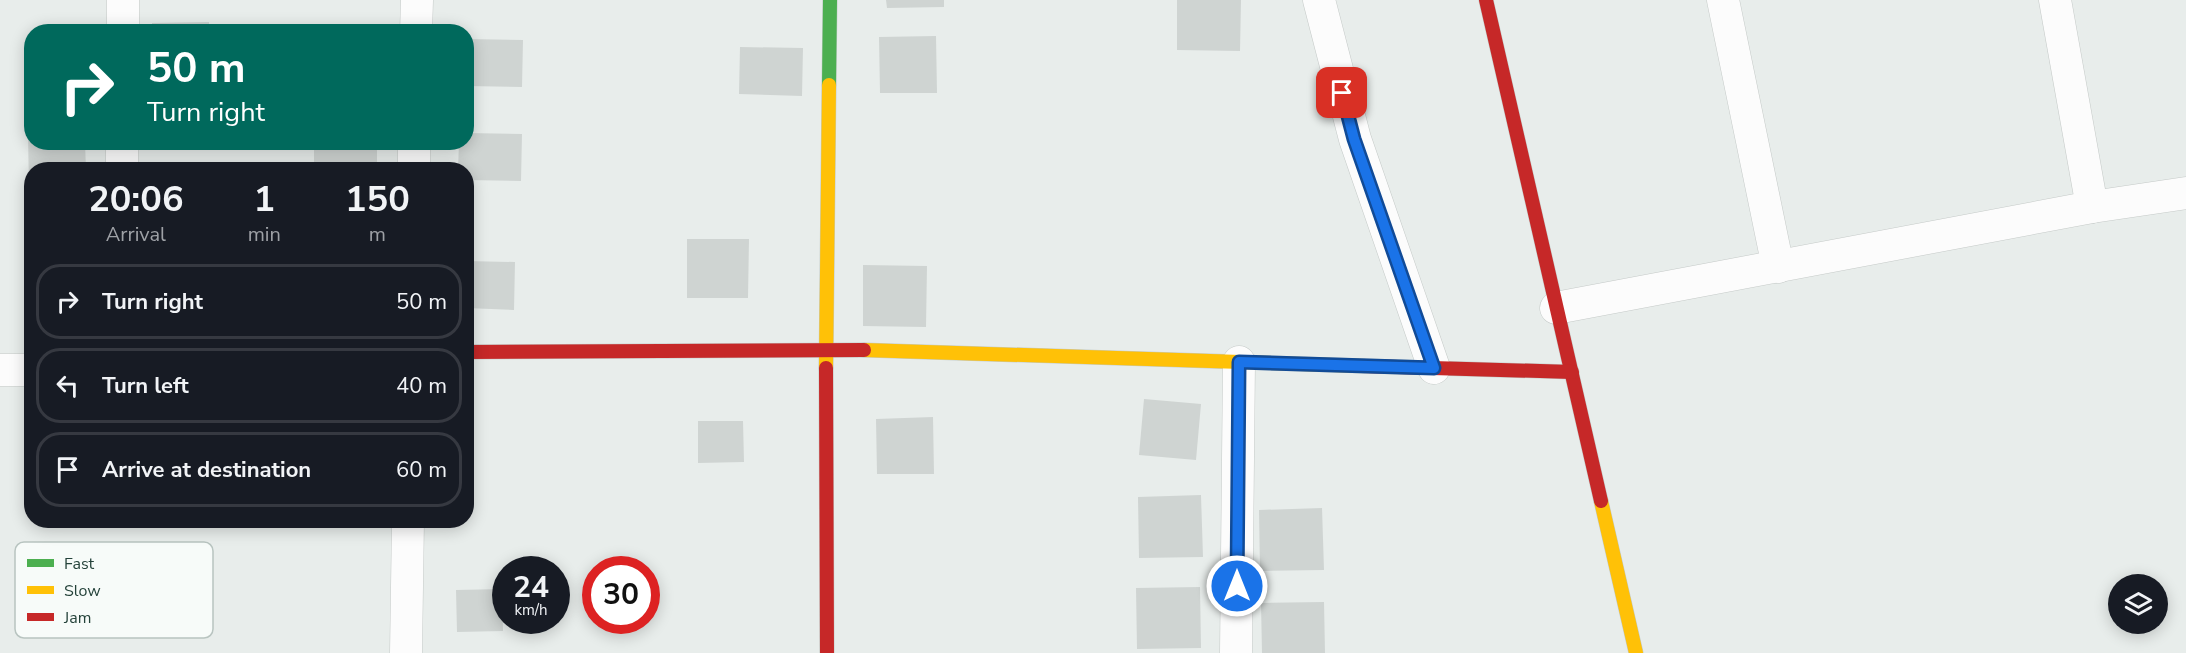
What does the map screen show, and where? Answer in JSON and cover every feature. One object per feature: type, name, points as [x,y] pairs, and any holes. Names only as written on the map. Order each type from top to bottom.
[{"type":"street","points":[[123,0],[123,24]]},
{"type":"street","points":[[416,24],[417,0]]},
{"type":"street","points":[[827,653],[826,349],[830,0]]},
{"type":"street","points":[[1318,0],[1354,139],[1434,368]]},
{"type":"street","points":[[1486,0],[1636,653]]},
{"type":"street","points":[[1723,0],[1778,267]]},
{"type":"street","points":[[2055,0],[2092,207]]},
{"type":"street","points":[[1556,308],[2092,207],[2186,193]]},
{"type":"street","points":[[474,352],[826,349],[1572,372]]},
{"type":"street","points":[[1236,653],[1239,362]]},
{"type":"street","points":[[0,370],[24,370]]},
{"type":"street","points":[[406,653],[408,528]]},
{"type":"building","points":[[886,0],[944,0],[944,7],[887,8]]},
{"type":"building","points":[[1177,0],[1241,0],[1240,51],[1177,50]]},
{"type":"building","points":[[209,22],[209,24],[152,24]]},
{"type":"building","points":[[936,36],[937,93],[880,93],[879,37]]},
{"type":"building","points":[[474,39],[523,40],[522,87],[474,86]]},
{"type":"building","points":[[740,47],[803,48],[802,96],[739,94]]},
{"type":"building","points":[[474,133],[522,134],[521,181],[474,180],[474,162],[458,162],[459,150],[474,150]]},
{"type":"building","points":[[28,150],[85,150],[86,162],[28,162]]},
{"type":"building","points":[[314,150],[377,150],[377,162],[314,162]]},
{"type":"building","points":[[687,239],[749,239],[748,298],[687,298]]},
{"type":"building","points":[[474,261],[515,262],[514,310],[474,308]]},
{"type":"building","points":[[863,265],[927,266],[926,327],[863,326]]},
{"type":"building","points":[[1144,399],[1201,404],[1196,460],[1139,455]]},
{"type":"building","points":[[933,417],[934,474],[877,474],[876,419]]},
{"type":"building","points":[[698,421],[743,421],[744,462],[698,463]]},
{"type":"building","points":[[1201,495],[1203,557],[1139,558],[1138,497]]},
{"type":"building","points":[[1322,508],[1324,570],[1260,571],[1259,510]]},
{"type":"building","points":[[1200,587],[1201,648],[1137,649],[1136,588]]},
{"type":"building","points":[[492,589],[492,631],[457,632],[456,590]]},
{"type":"building","points":[[1324,602],[1325,653],[1262,653],[1261,603]]},
{"type":"traffic: fast","points":[[829,85],[830,0]]},
{"type":"traffic: slow","points":[[826,368],[829,85]]},
{"type":"traffic: slow","points":[[864,350],[1364,366]]},
{"type":"traffic: slow","points":[[1601,501],[1636,653]]},
{"type":"traffic: jam","points":[[1486,0],[1601,501]]},
{"type":"traffic: jam","points":[[474,352],[864,350]]},
{"type":"traffic: jam","points":[[1364,366],[1572,372]]},
{"type":"traffic: jam","points":[[826,368],[827,653]]},
{"type":"route","points":[[1237,586],[1239,362],[1434,368],[1354,139],[1342,93]]}]
